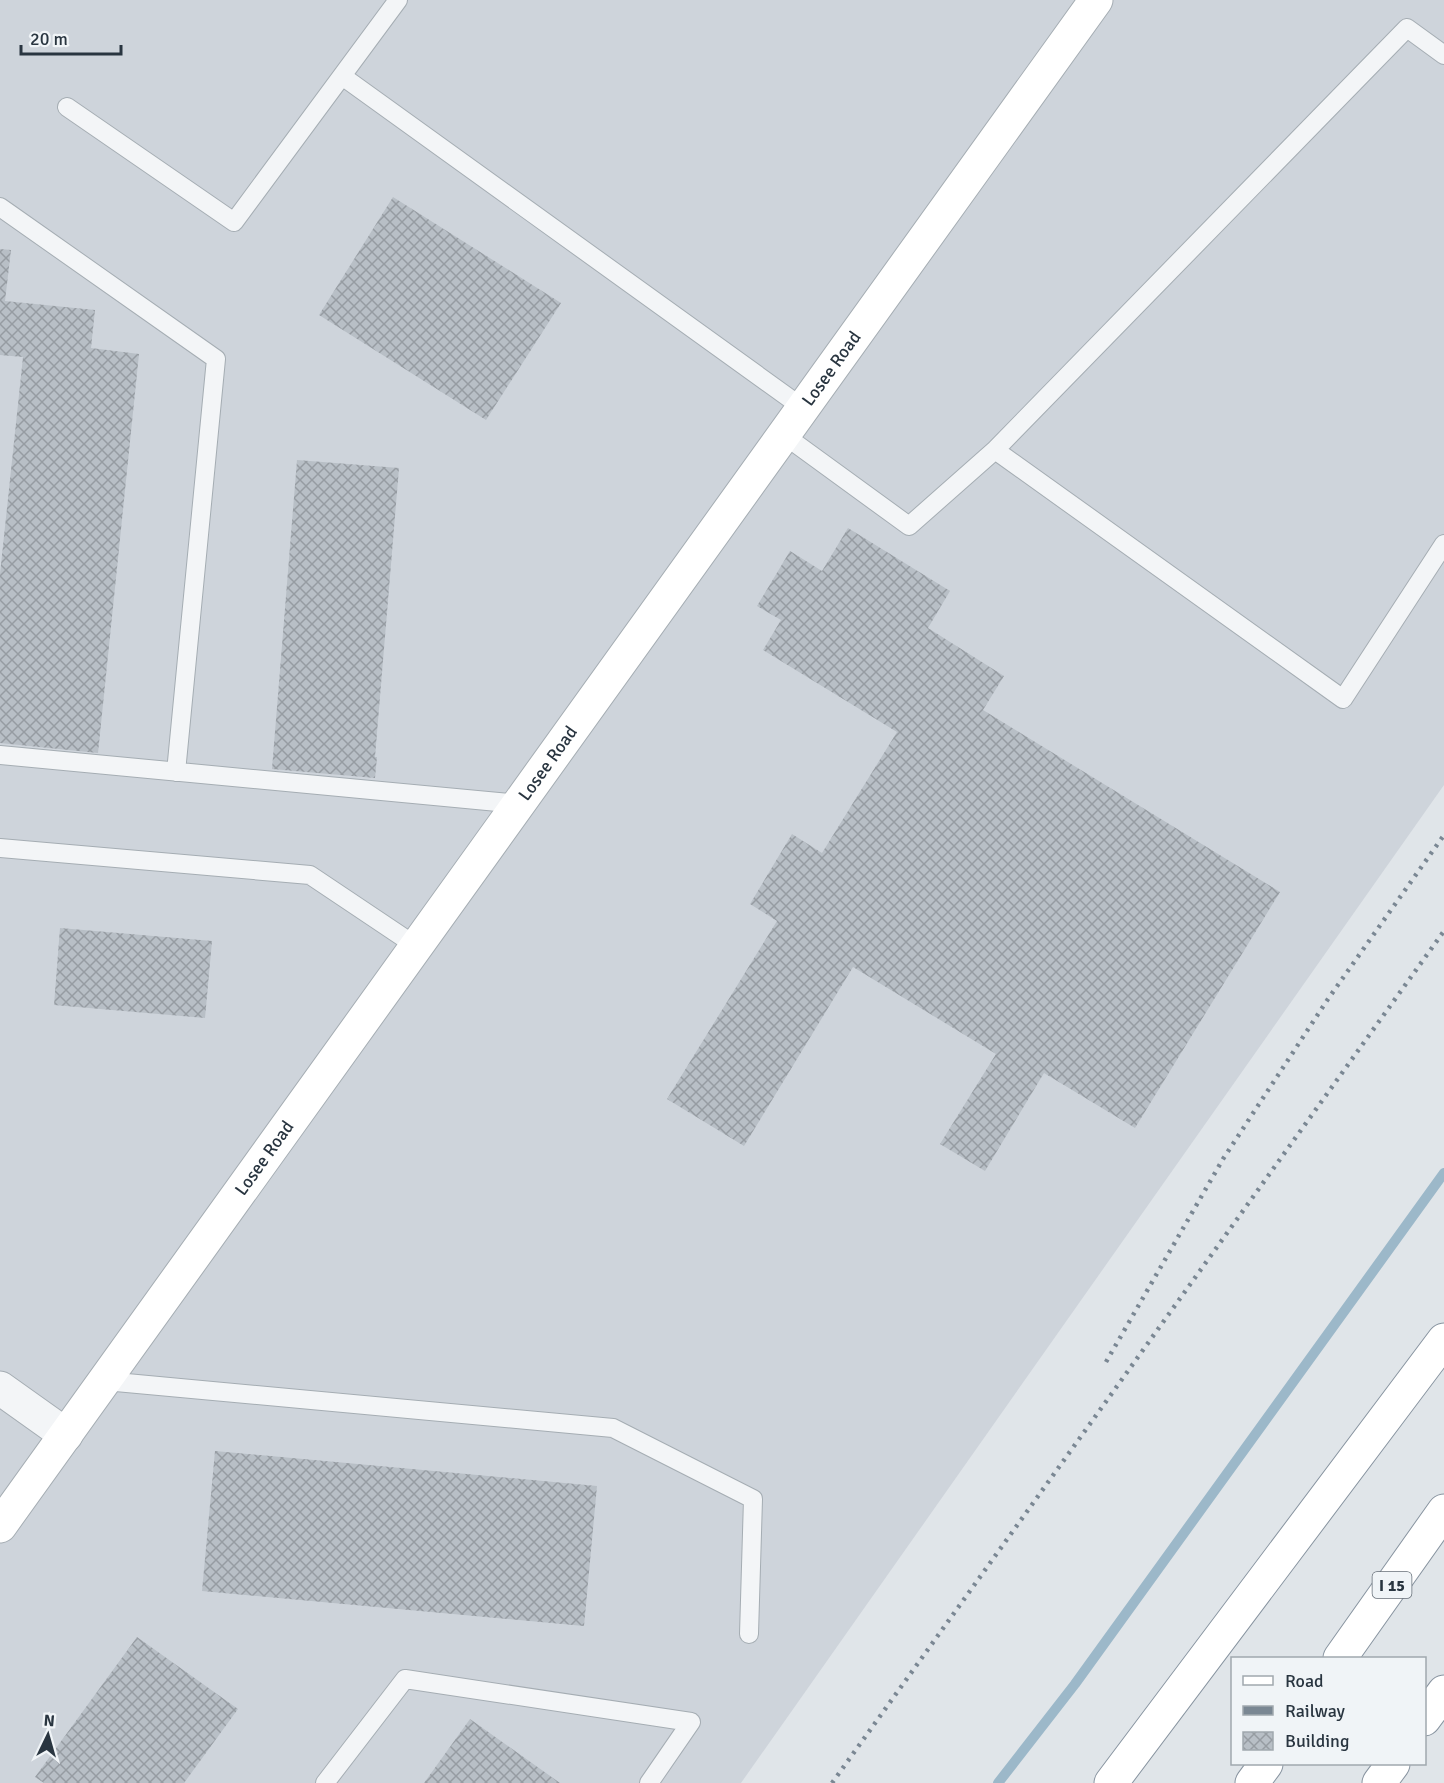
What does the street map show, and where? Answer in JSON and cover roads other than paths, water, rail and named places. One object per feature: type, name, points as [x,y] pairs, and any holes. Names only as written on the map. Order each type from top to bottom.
[{"type":"main road","name":"Losee Road","points":[[0,1526],[1096,0]]},
{"type":"main road","points":[[1111,1783],[1444,1340]]},
{"type":"main road","name":"I 15","points":[[1341,1657],[1444,1511]]},
{"type":"main road","points":[[1426,1718],[1444,1692]]},
{"type":"main road","points":[[1252,1783],[1265,1765]]},
{"type":"main road","points":[[1378,1783],[1392,1765]]},
{"type":"street","points":[[0,1389],[66,1435]]},
{"type":"lane","points":[[67,107],[234,222],[398,0]]},
{"type":"lane","points":[[784,435],[909,526],[995,450],[1407,28],[1444,55]]},
{"type":"lane","points":[[342,76],[803,408]]},
{"type":"lane","points":[[0,207],[216,359],[176,771]]},
{"type":"lane","points":[[995,450],[1343,699],[1444,544]]},
{"type":"lane","points":[[0,755],[519,804]]},
{"type":"lane","points":[[0,848],[310,875],[416,946]]},
{"type":"lane","points":[[105,1381],[613,1428],[753,1499],[749,1634]]},
{"type":"lane","points":[[325,1783],[405,1679],[691,1722],[649,1783]]},
{"type":"waterway","points":[[998,1783],[1075,1684],[1444,1173]]},
{"type":"railway","points":[[1106,1362],[1223,1159],[1328,999],[1444,835]]},
{"type":"railway","points":[[832,1783],[1444,931]]}]
